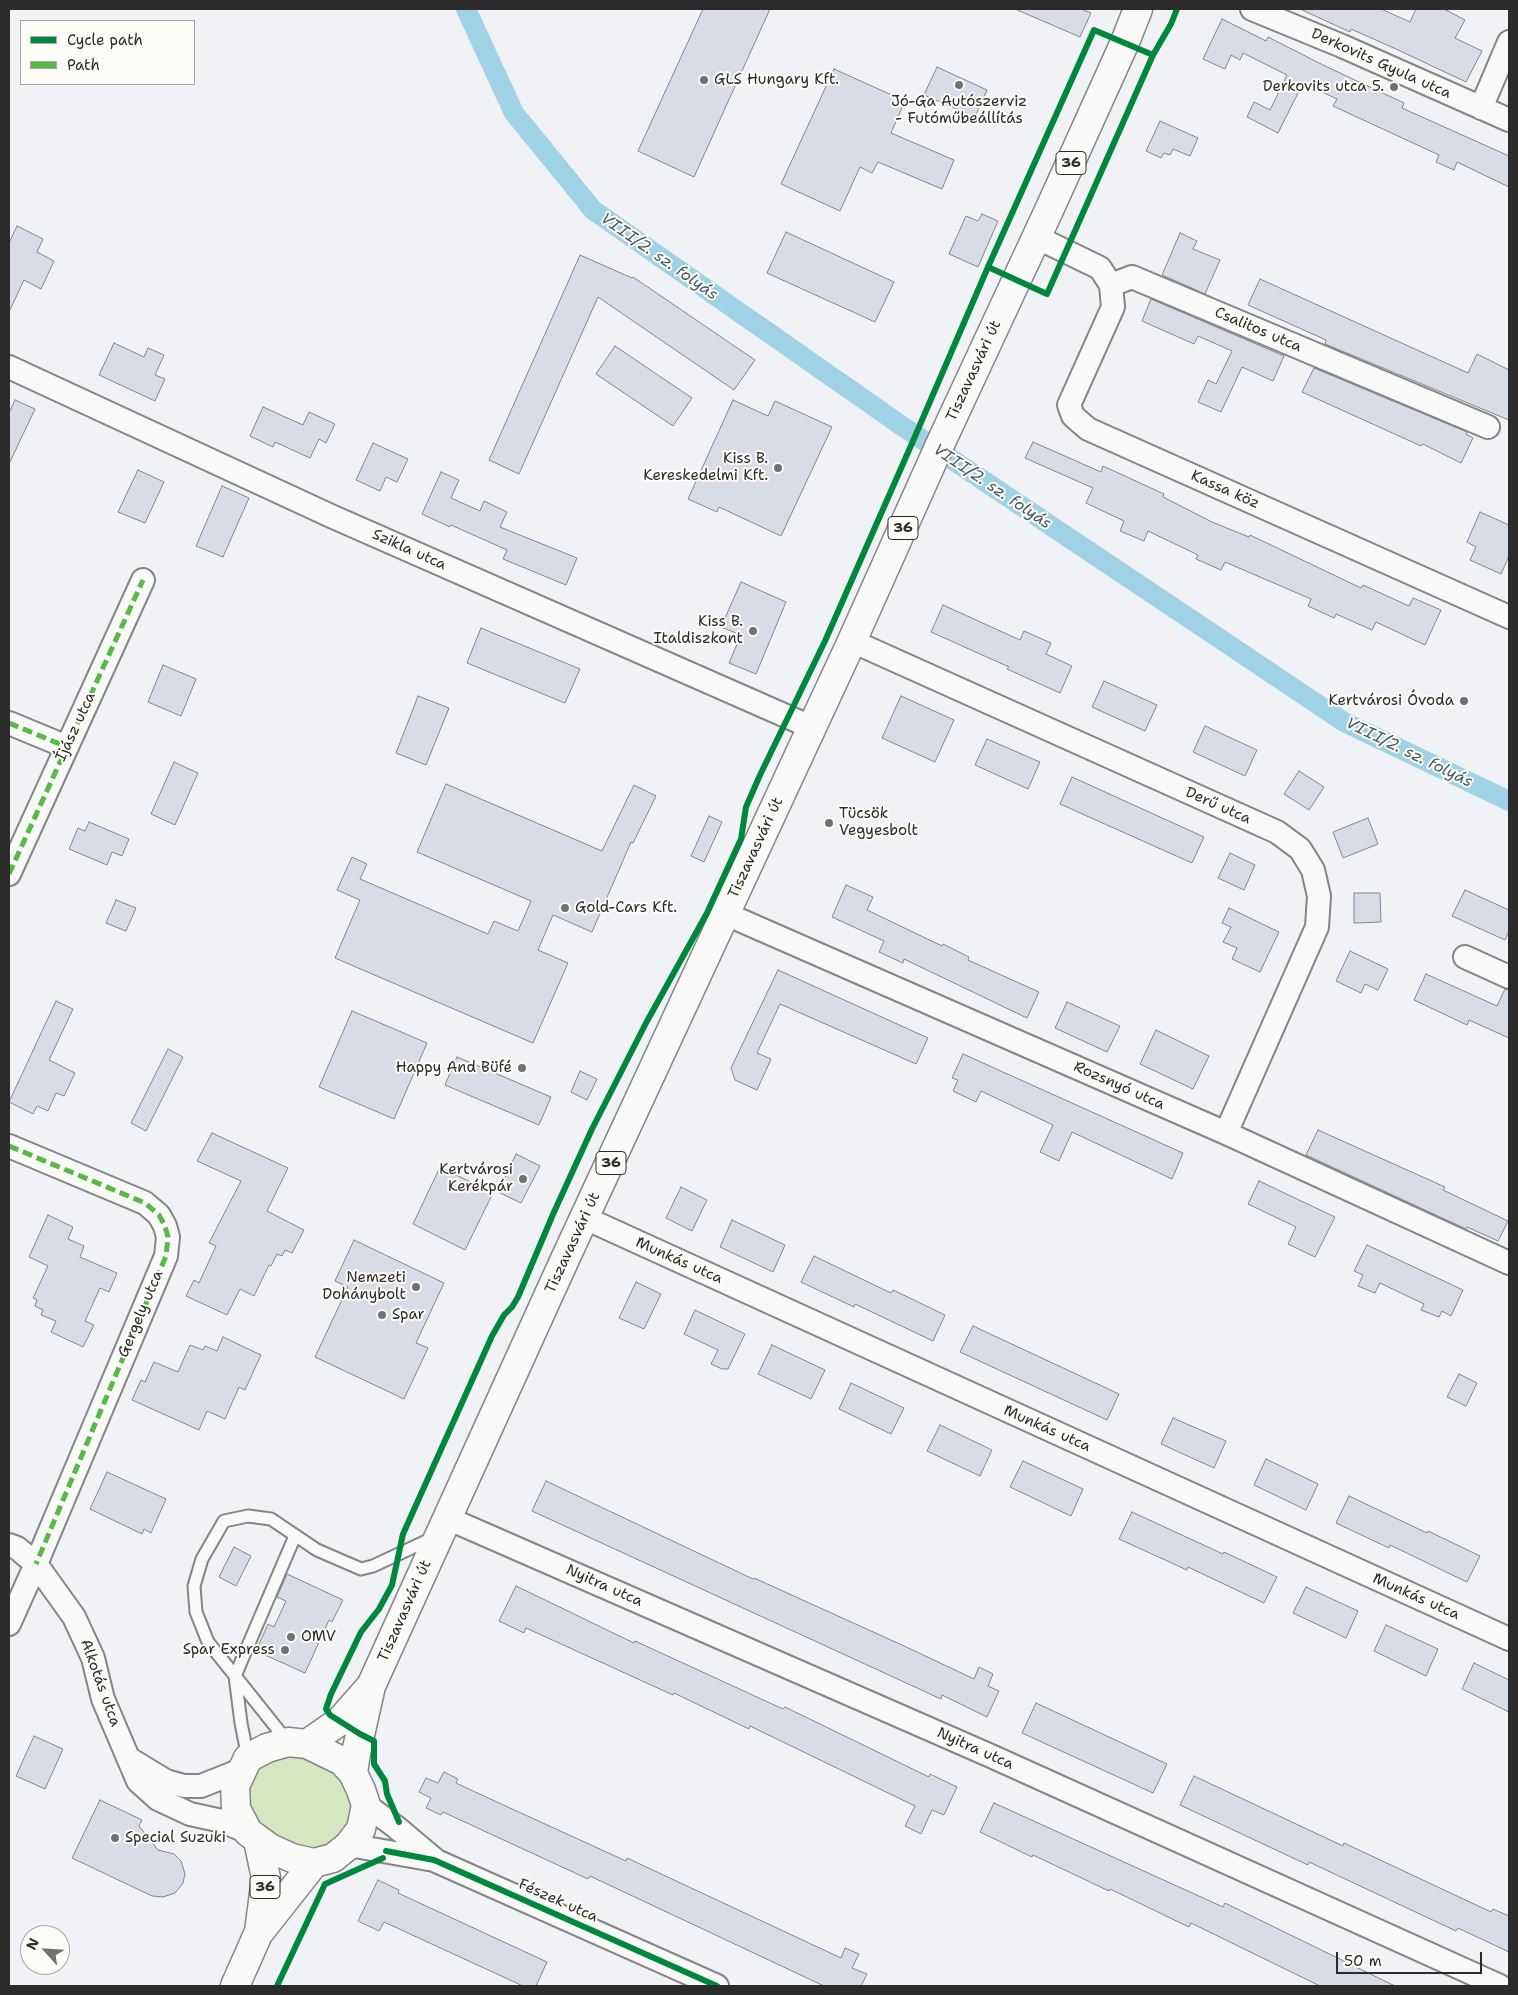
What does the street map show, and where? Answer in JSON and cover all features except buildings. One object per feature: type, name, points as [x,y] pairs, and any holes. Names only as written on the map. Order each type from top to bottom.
[{"type":"main road","name":"Tiszavasvári út","points":[[371,1686],[852,641],[1104,89],[1138,9]]},
{"type":"main road","name":"36","points":[[258,1934],[266,1878],[253,1836],[236,1809],[235,1786],[245,1764],[267,1748],[298,1743],[340,1721],[371,1686]]},
{"type":"main road","name":"36","points":[[253,1836],[270,1848],[292,1858],[314,1862],[333,1858],[349,1845],[361,1829],[366,1805],[354,1773],[356,1753],[371,1686]]},
{"type":"main road","points":[[298,1743],[342,1761],[354,1773]]},
{"type":"main road","name":"36","points":[[235,1986],[258,1934],[314,1862]]},
{"type":"street","name":"Derkovits Gyula utca","points":[[1252,9],[1342,46],[1509,120]]},
{"type":"street","points":[[1481,108],[1509,42]]},
{"type":"street","points":[[1036,237],[1100,268],[1111,284]]},
{"type":"street","name":"Csalitos utca","points":[[1111,284],[1132,277],[1488,427]]},
{"type":"street","name":"Kassa köz","points":[[1111,284],[1113,307],[1069,405],[1073,416],[1088,429],[1509,617]]},
{"type":"street","name":"Szikla utca","points":[[9,367],[332,516],[811,727]]},
{"type":"street","name":"Íjász utca","points":[[9,874],[143,580]]},
{"type":"street","name":"Derű utca","points":[[852,641],[1277,832],[1300,849],[1313,870],[1319,896],[1317,927],[1226,1133]]},
{"type":"street","points":[[9,723],[67,747]]},
{"type":"street","name":"Rozsnyó utca","points":[[726,914],[1226,1133],[1509,1263]]},
{"type":"street","points":[[1465,957],[1509,977]]},
{"type":"street","name":"Gergely utca","points":[[9,1146],[144,1203],[158,1215],[165,1226],[168,1237],[166,1256],[9,1624]]},
{"type":"street","name":"Munkás utca","points":[[585,1218],[1509,1639]]},
{"type":"street","name":"Nyitra utca","points":[[443,1527],[1009,1764],[1500,1986]]},
{"type":"street","name":"Alkotás utca","points":[[9,1545],[17,1548],[36,1564],[74,1617],[93,1658],[103,1699],[138,1781],[158,1799],[190,1814],[222,1822],[253,1836]]},
{"type":"street","points":[[128,1758],[166,1781],[184,1786],[201,1786],[245,1764]]},
{"type":"street","name":"Fészek utca","points":[[366,1805],[396,1827],[434,1860]]},
{"type":"street","name":"Fészek utca","points":[[349,1845],[434,1860],[717,1986]]},
{"type":"lane","points":[[298,1743],[235,1676],[208,1642],[196,1612],[194,1586],[202,1559],[224,1521],[248,1516],[271,1520],[317,1550],[361,1569],[373,1566],[443,1527]]},
{"type":"lane","points":[[245,1764],[235,1676],[295,1536]]},
{"type":"green space","points":[[288,1755],[302,1756],[325,1766],[346,1780],[355,1799],[348,1833],[321,1849],[301,1848],[269,1834],[257,1826],[249,1810],[248,1786],[253,1774],[265,1762]]},
{"type":"waterway","name":"VIII/2. sz. folyás","points":[[466,9],[514,113],[593,210],[902,426],[1344,722],[1509,801]]},
{"type":"marked path","points":[[9,874],[143,580]]},
{"type":"marked path","points":[[9,723],[67,747]]},
{"type":"marked path","points":[[9,1146],[145,1203],[159,1215],[168,1237],[166,1256],[36,1564]]},
{"type":"cycle path","points":[[988,267],[1047,294],[1153,55],[1171,24],[1177,9]]},
{"type":"cycle path","points":[[399,1822],[387,1794],[385,1781],[374,1764],[374,1741],[330,1715],[326,1709],[331,1694],[361,1632],[379,1609],[392,1585],[403,1534],[492,1336],[504,1315],[518,1297],[592,1129],[646,1023],[707,913],[741,839],[746,807],[825,641],[988,267],[1094,30],[1153,55]]},
{"type":"cycle path","points":[[386,1851],[434,1860],[717,1986]]},
{"type":"cycle path","points":[[277,1986],[325,1884],[383,1858]]},
{"type":"place","name":"GLS Hungary Kft.","points":[[704,80]]},
{"type":"place","name":"Jó-Ga Autószerviz - Futóműbeállítás","points":[[959,85]]},
{"type":"place","name":"Derkovits utca 5.","points":[[1394,87]]},
{"type":"place","name":"Kiss B. Kereskedelmi Kft.","points":[[778,468]]},
{"type":"place","name":"Kiss B. Italdiszkont","points":[[753,631]]},
{"type":"place","name":"Kertvárosi Óvoda","points":[[1464,701]]},
{"type":"place","name":"Tücsök Vegyesbolt","points":[[829,823]]},
{"type":"place","name":"Gold-Cars Kft.","points":[[565,908]]},
{"type":"place","name":"Happy And Büfé","points":[[522,1068]]},
{"type":"place","name":"Kertvárosi Kerékpár","points":[[523,1179]]},
{"type":"place","name":"Nemzeti Dohánybolt","points":[[416,1287]]},
{"type":"place","name":"Spar","points":[[382,1315]]},
{"type":"place","name":"OMV","points":[[291,1637]]},
{"type":"place","name":"Spar Express","points":[[285,1650]]},
{"type":"place","name":"Special Suzuki","points":[[115,1838]]}]
